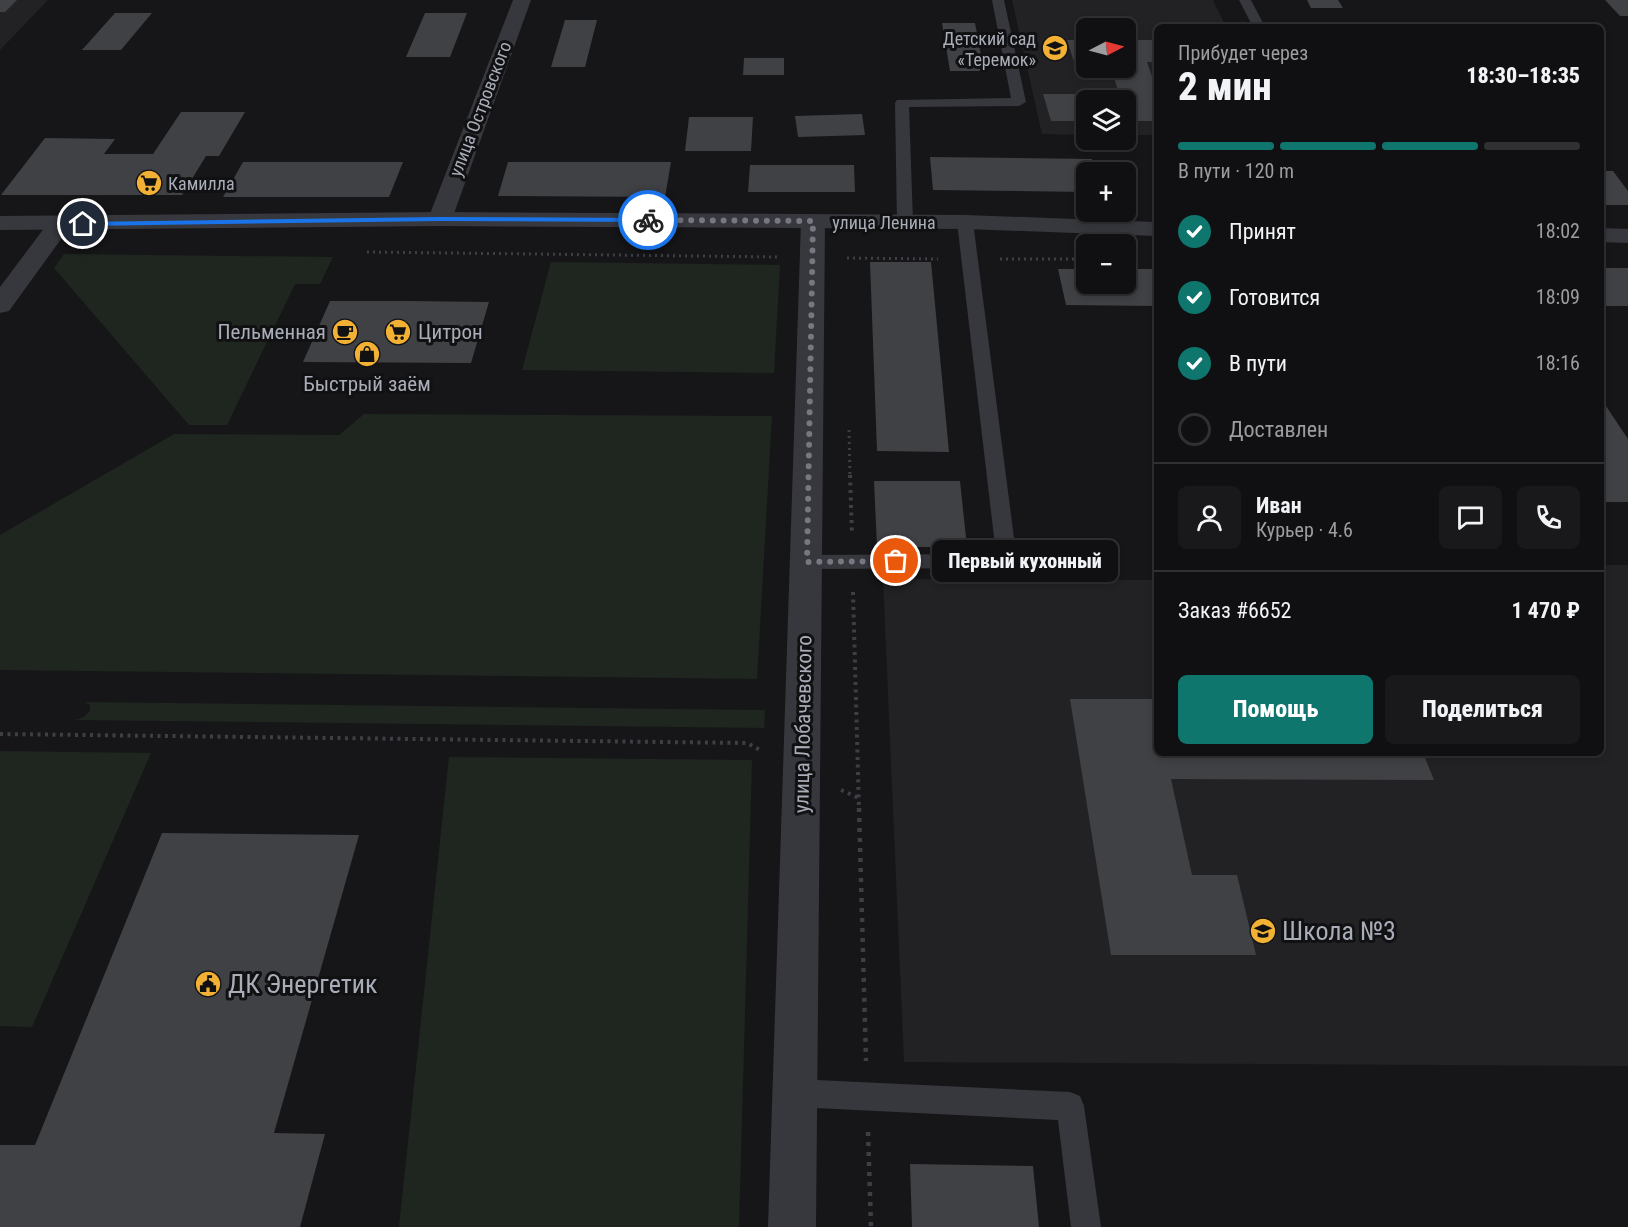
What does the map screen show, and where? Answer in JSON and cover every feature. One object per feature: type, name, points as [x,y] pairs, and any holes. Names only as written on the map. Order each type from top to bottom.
[{"type":"street","name":"улица Островского","points":[[440,219],[522,0]]},
{"type":"street","name":"улица Ленина","points":[[0,223],[440,219],[964,222],[1154,229]]},
{"type":"street","name":"улица Лобачевского","points":[[792,1227],[813,258],[828,221]]},
{"type":"street","points":[[0,305],[60,224]]},
{"type":"street","points":[[1604,235],[1628,236]]},
{"type":"lane","points":[[905,222],[902,103],[1019,102],[998,0]]},
{"type":"lane","points":[[1245,0],[1257,24]]},
{"type":"lane","points":[[807,562],[1006,561],[964,222]]},
{"type":"lane","points":[[795,1093],[1070,1107],[1086,1227]]},
{"type":"path","points":[[356,252],[844,258],[828,221]]},
{"type":"path","points":[[848,422],[871,1227]]},
{"type":"path","points":[[0,734],[747,743]]},
{"type":"shaded area","points":[[0,0],[48,0],[0,50]]},
{"type":"shaded area","name":"Детский сад «Теремок»","points":[[1012,0],[1213,0],[1225,24],[1154,24],[1154,135],[1136,135],[1136,90],[1076,90],[1076,135],[1042,134]]},
{"type":"shaded area","points":[[64,254],[333,257],[320,284],[295,284],[227,425],[189,425],[54,268]]},
{"type":"shaded area","points":[[551,262],[780,265],[774,373],[522,370]]},
{"type":"shaded area","points":[[364,414],[772,416],[757,679],[0,670],[0,535],[174,434],[339,435]]},
{"type":"shaded area","name":"Школа №3","points":[[1604,565],[1628,565],[1628,1066],[904,1062],[883,579],[1154,580],[1154,756],[1604,756]]},
{"type":"shaded area","points":[[84,702],[765,710],[764,728],[75,720],[84,717],[90,711],[90,705]]},
{"type":"shaded area","points":[[0,751],[151,753],[32,1027],[0,1026]]},
{"type":"shaded area","points":[[449,757],[752,760],[739,1227],[399,1227]]},
{"type":"building","points":[[0,0],[17,0],[5,12],[0,12]]},
{"type":"building","points":[[1307,0],[1338,0],[1343,8],[1311,8]]},
{"type":"building","points":[[1605,0],[1628,0],[1628,16],[1620,16]]},
{"type":"building","points":[[115,13],[152,13],[121,50],[82,50]]},
{"type":"building","points":[[425,13],[467,13],[450,57],[406,57]]},
{"type":"building","points":[[565,20],[597,20],[585,67],[551,67]]},
{"type":"building","points":[[942,23],[975,23],[984,71],[950,71]]},
{"type":"building","points":[[1067,40],[1076,40],[1076,62],[1074,62]]},
{"type":"building","points":[[1136,40],[1154,40],[1154,62],[1147,62],[1154,82],[1154,121],[1136,121],[1136,90],[1118,90],[1114,78],[1136,78]]},
{"type":"building","points":[[744,58],[784,58],[784,75],[743,75]]},
{"type":"building","points":[[1043,94],[1076,94],[1076,121],[1051,121]]},
{"type":"building","points":[[181,112],[245,112],[219,156],[206,156],[182,195],[1,195],[45,138],[115,139],[104,154],[153,154]]},
{"type":"building","points":[[862,114],[865,135],[798,137],[795,116]]},
{"type":"building","points":[[689,117],[753,117],[751,151],[685,151]]},
{"type":"building","points":[[930,157],[1092,159],[1093,162],[1076,162],[1076,192],[933,190]]},
{"type":"building","points":[[243,162],[403,162],[389,197],[223,197]]},
{"type":"building","points":[[508,162],[671,162],[665,197],[498,196]]},
{"type":"building","points":[[750,165],[854,165],[855,192],[748,192]]},
{"type":"building","points":[[1604,171],[1613,171],[1628,191],[1628,205],[1604,205]]},
{"type":"building","points":[[870,262],[931,262],[949,452],[877,451]]},
{"type":"building","points":[[1604,268],[1628,268],[1628,306],[1604,306]]},
{"type":"building","points":[[1058,269],[1076,269],[1076,294],[1136,294],[1136,269],[1154,269],[1154,306],[1066,305]]},
{"type":"building","name":"Цитрон","points":[[330,301],[489,302],[471,363],[303,362]]},
{"type":"building","points":[[1604,403],[1628,439],[1628,502],[1604,502]]},
{"type":"building","points":[[874,481],[960,481],[967,547],[877,547]]},
{"type":"building","points":[[1070,699],[1154,699],[1154,756],[1424,756],[1434,780],[1171,779],[1192,875],[1237,875],[1256,955],[1111,955]]},
{"type":"building","name":"ДК Энергетик","points":[[162,833],[359,835],[274,1133],[325,1134],[300,1227],[0,1227],[0,1145],[35,1145]]},
{"type":"building","points":[[910,1164],[1033,1166],[1039,1227],[912,1227]]},
{"type":"way so far","points":[[648,220],[813,221],[807,562],[896,561]]},
{"type":"place","name":"Детский сад «Теремок»","points":[[1055,48]]},
{"type":"place","name":"Камилла","points":[[149,183]]},
{"type":"place","name":"Пельменная","points":[[345,332]]},
{"type":"place","name":"Цитрон","points":[[398,332]]},
{"type":"place","name":"Быстрый заём","points":[[367,354]]},
{"type":"place","name":"Первый кухонный","points":[[896,561]]},
{"type":"place","name":"Школа №3","points":[[1263,931]]},
{"type":"place","name":"ДК Энергетик","points":[[208,984]]},
{"type":"route","points":[[83,224],[440,219],[648,220]]}]
